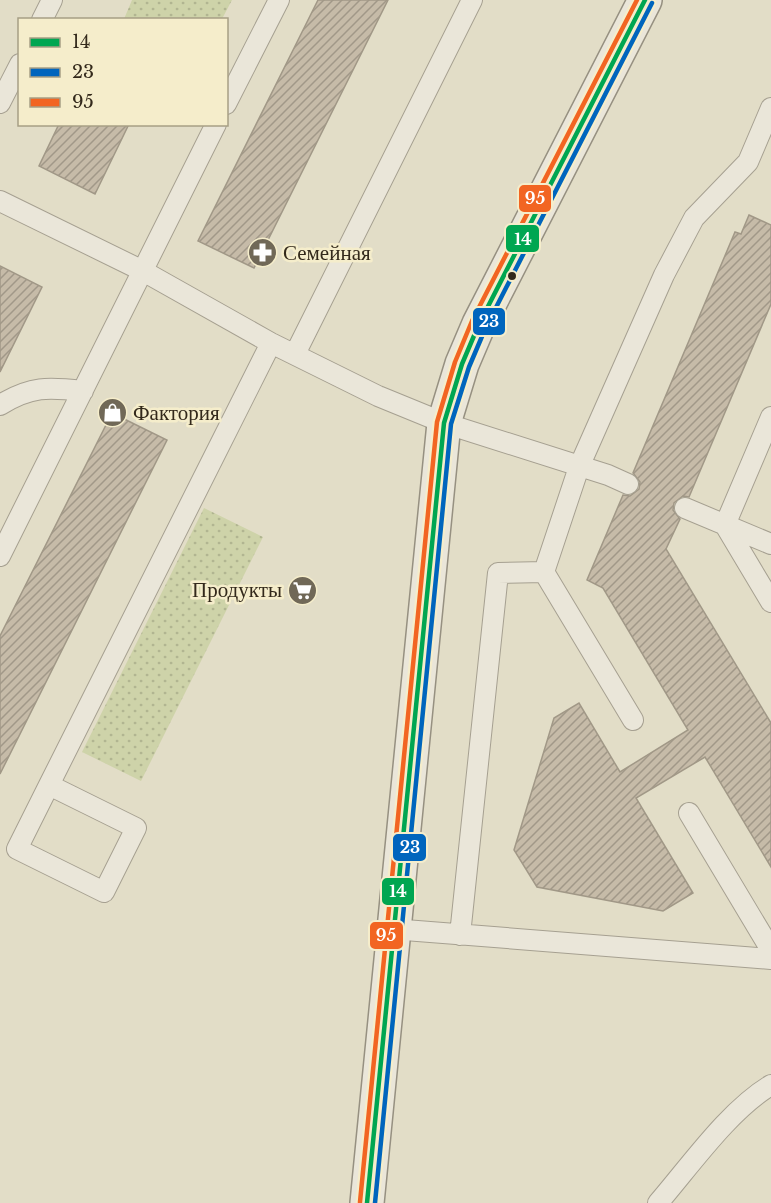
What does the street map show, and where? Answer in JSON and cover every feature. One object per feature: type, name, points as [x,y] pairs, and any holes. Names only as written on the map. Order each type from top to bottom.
[{"type":"main road","points":[[367,1203],[392,929],[444,423],[462,363],[479,324],[645,0]]},
{"type":"lane","points":[[43,18],[52,0]]},
{"type":"lane","points":[[228,100],[279,0]]},
{"type":"lane","points":[[295,354],[472,0]]},
{"type":"lane","points":[[0,103],[18,68]]},
{"type":"lane","points":[[633,720],[544,572],[579,467],[664,276],[694,218],[748,162],[771,108]]},
{"type":"lane","points":[[0,556],[215,126]]},
{"type":"lane","points":[[0,201],[143,271],[271,343],[378,396],[444,423],[608,475],[628,484]]},
{"type":"lane","points":[[49,785],[136,828],[104,892],[17,849],[49,785],[271,343]]},
{"type":"lane","points":[[0,405],[18,394],[50,387],[83,391]]},
{"type":"lane","points":[[725,525],[771,417]]},
{"type":"lane","points":[[685,508],[771,544]]},
{"type":"lane","points":[[725,525],[771,602]]},
{"type":"lane","points":[[460,935],[498,573],[544,572]]},
{"type":"lane","points":[[689,813],[771,950]]},
{"type":"lane","points":[[392,929],[771,959]]},
{"type":"lane","points":[[658,1203],[729,1119],[759,1092],[771,1085]]},
{"type":"green space","points":[[132,0],[232,0],[223,18],[124,18]]},
{"type":"green space","points":[[204,508],[263,537],[141,781],[82,752]]},
{"type":"building","points":[[318,0],[388,0],[254,268],[198,241]]},
{"type":"building","points":[[58,126],[128,126],[95,194],[39,166]]},
{"type":"building","points":[[749,215],[771,225],[771,304],[689,497],[683,496],[674,503],[673,510],[680,519],[666,549],[771,723],[771,867],[705,757],[636,798],[693,893],[663,911],[537,887],[514,850],[554,718],[579,703],[620,772],[688,730],[603,588],[587,580],[623,495],[630,496],[639,489],[640,482],[633,473],[735,232],[741,234]]},
{"type":"building","points":[[0,266],[42,287],[0,372]]},
{"type":"building","points":[[112,413],[167,440],[0,774],[0,636]]},
{"type":"transit line","name":"95","points":[[360,1202],[437,422],[455,362],[472,321],[637,0]]},
{"type":"transit line","name":"14","points":[[367,1203],[444,423],[462,364],[479,324],[645,0]]},
{"type":"transit line","name":"23","points":[[375,1203],[451,424],[469,367],[486,327],[652,3]]},
{"type":"place","name":"Семейная","points":[[262,253]]},
{"type":"place","name":"Фактория","points":[[112,413]]},
{"type":"place","name":"Продукты","points":[[303,590]]}]
